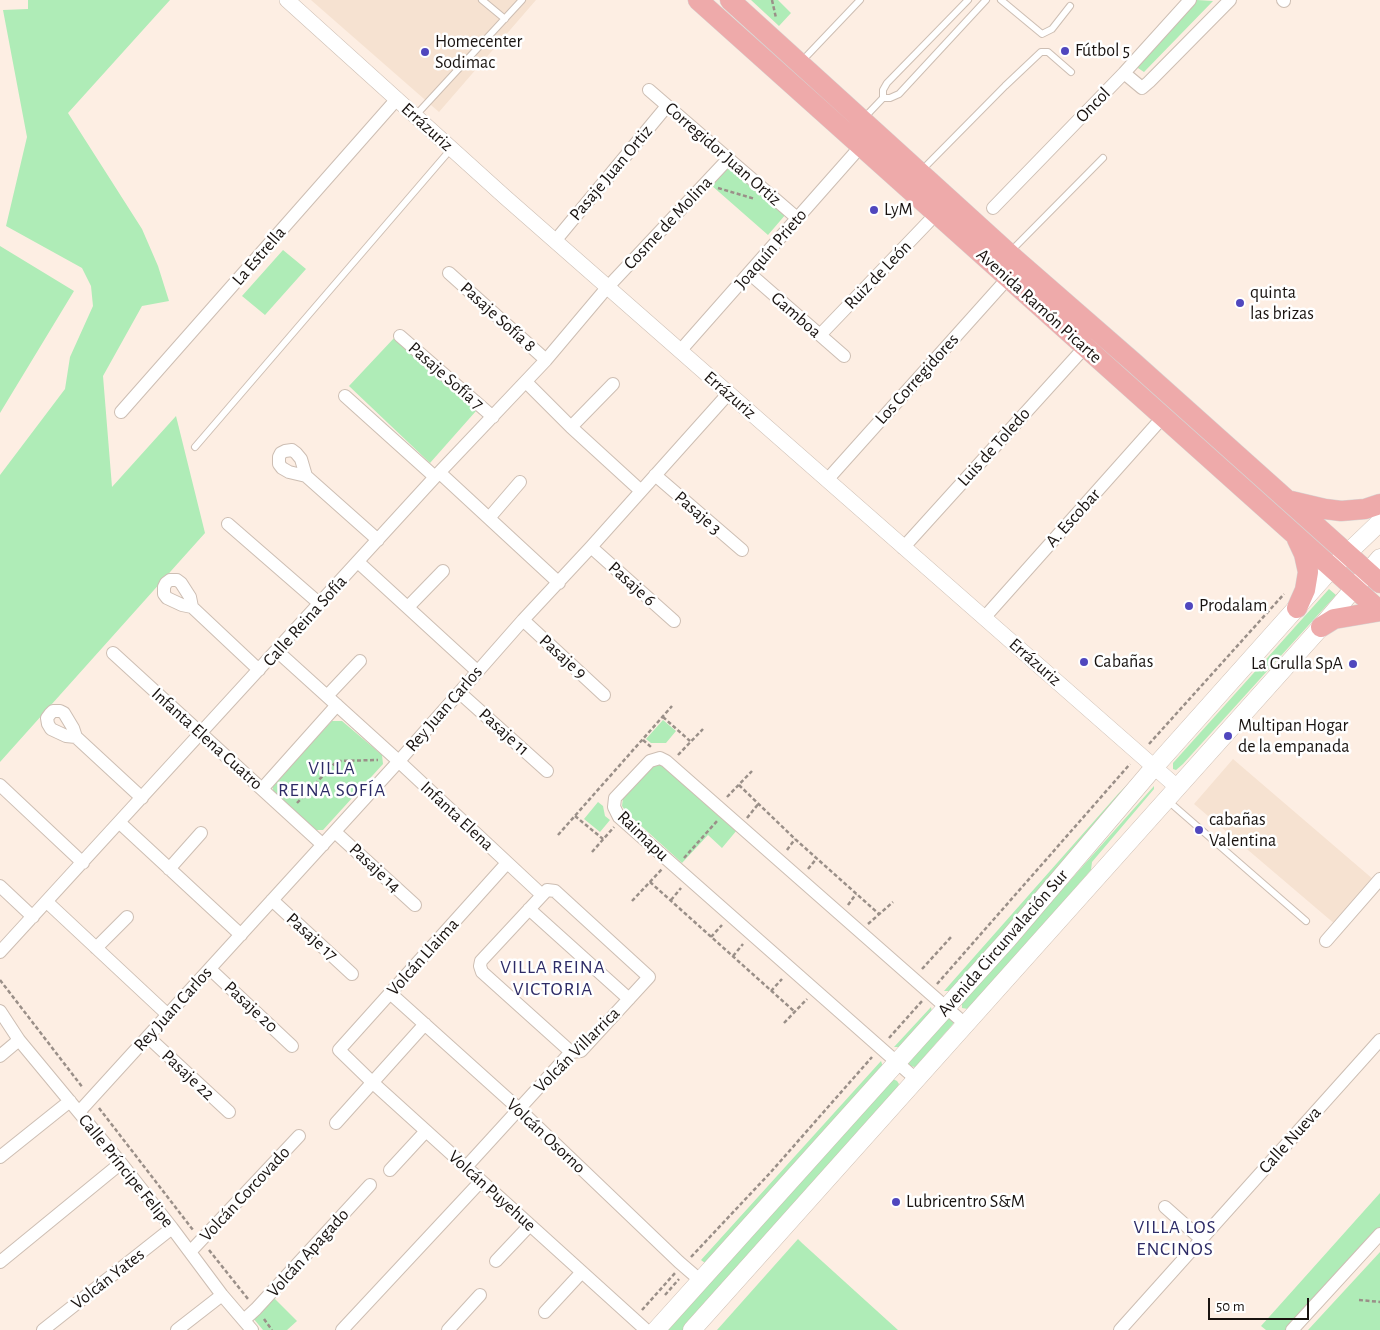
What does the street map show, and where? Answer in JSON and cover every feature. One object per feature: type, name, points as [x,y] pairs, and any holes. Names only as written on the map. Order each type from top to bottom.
[{"type":"highway","name":"Avenida Ramón Picarte","points":[[698,0],[1380,611]]},
{"type":"highway","name":"Avenida Ramón Picarte","points":[[730,0],[1012,256],[1347,553],[1376,571]]},
{"type":"highway","points":[[1008,278],[1014,268],[1012,256]]},
{"type":"highway","points":[[1288,500],[1341,511],[1365,509],[1380,504]]},
{"type":"highway","points":[[1294,535],[1304,554],[1308,572],[1305,590],[1297,608]]},
{"type":"highway","points":[[1321,628],[1334,619],[1380,611]]},
{"type":"main road","name":"Avenida Circunvalación Sur","points":[[656,1330],[1008,940],[1155,767],[1332,568],[1380,522]]},
{"type":"main road","name":"Avenida Circunvalación Sur","points":[[692,1330],[1355,589],[1376,571]]},
{"type":"street","name":"Errázuriz","points":[[287,0],[396,100],[608,288],[1155,767],[1172,793]]},
{"type":"street","name":"Oncol","points":[[993,208],[1124,73],[1190,0]]},
{"type":"street","points":[[1124,73],[1142,88],[1224,2]]},
{"type":"street","name":"Corregidor Juan Ortiz","points":[[649,90],[797,218]]},
{"type":"street","name":"La Estrella","points":[[121,412],[396,100]]},
{"type":"street","name":"Pasaje Juan Ortiz","points":[[555,241],[667,106]]},
{"type":"street","name":"Joaquín Prieto","points":[[680,351],[861,146]]},
{"type":"street","name":"Cosme de Molina","points":[[608,288],[729,158]]},
{"type":"street","name":"Ruiz de León","points":[[820,335],[936,214]]},
{"type":"street","name":"Pasaje Sofía 8","points":[[449,273],[546,360]]},
{"type":"street","name":"Gamboa","points":[[749,273],[844,356]]},
{"type":"street","name":"Los Corregidores","points":[[826,480],[1008,278]]},
{"type":"street","name":"Calle Reina Sofía","points":[[0,952],[378,540],[526,382],[608,288]]},
{"type":"street","name":"Pasaje Sofía 7","points":[[400,336],[493,417]]},
{"type":"street","name":"Luis de Toledo","points":[[904,548],[1085,347]]},
{"type":"street","points":[[526,382],[571,427],[641,491]]},
{"type":"street","points":[[571,427],[613,384]]},
{"type":"street","name":"Rey Juan Carlos","points":[[79,1112],[335,832],[460,693],[522,620],[559,583],[728,394]]},
{"type":"street","points":[[345,396],[489,518],[559,583]]},
{"type":"street","name":"A. Escobar","points":[[984,618],[1163,417]]},
{"type":"street","name":"Pasaje 3","points":[[655,475],[742,550]]},
{"type":"street","points":[[306,476],[378,540]]},
{"type":"street","points":[[489,518],[520,482]]},
{"type":"street","points":[[228,524],[320,604]]},
{"type":"street","name":"Pasaje 6","points":[[591,547],[674,621]]},
{"type":"street","points":[[358,562],[477,671]]},
{"type":"street","points":[[408,607],[443,570]]},
{"type":"street","points":[[192,607],[260,670]]},
{"type":"street","name":"Pasaje 9","points":[[522,620],[604,695]]},
{"type":"street","name":"Infanta Elena","points":[[277,651],[399,761],[542,895]]},
{"type":"street","name":"Infanta Elena Cuatro","points":[[113,653],[323,845]]},
{"type":"street","points":[[327,696],[360,661]]},
{"type":"street","name":"Pasaje 11","points":[[460,693],[548,771]]},
{"type":"street","points":[[262,789],[337,706]]},
{"type":"street","points":[[76,737],[142,798]]},
{"type":"street","name":"Raimapu","points":[[670,765],[660,758],[654,758],[615,798],[614,807],[621,819],[917,1080]]},
{"type":"street","points":[[670,765],[965,1024]]},
{"type":"street","points":[[0,785],[83,863]]},
{"type":"street","points":[[120,823],[241,935]]},
{"type":"street","name":"Pasaje 14","points":[[335,832],[415,905]]},
{"type":"street","points":[[169,869],[201,833]]},
{"type":"street","name":"Volcán Llaima","points":[[339,1050],[507,863]]},
{"type":"street","points":[[1326,941],[1380,879]]},
{"type":"street","points":[[0,886],[33,917]]},
{"type":"street","name":"Volcán Villarrica","points":[[466,1168],[570,1052],[581,1051],[649,976],[555,891],[547,890],[542,895]]},
{"type":"street","points":[[542,895],[481,961],[480,966],[482,972],[570,1052]]},
{"type":"street","name":"Pasaje 17","points":[[272,900],[352,974]]},
{"type":"street","points":[[47,902],[168,1015]]},
{"type":"street","points":[[529,909],[629,998]]},
{"type":"street","points":[[96,948],[127,917]]},
{"type":"street","name":"Pasaje 20","points":[[210,969],[292,1046]]},
{"type":"street","name":"Volcán Osorno","points":[[390,993],[519,1109],[701,1281]]},
{"type":"street","name":"Calle Príncipe Felipe","points":[[0,1012],[19,1040],[121,1163],[222,1295],[248,1325]]},
{"type":"street","points":[[336,1123],[425,1024]]},
{"type":"street","name":"Pasaje 22","points":[[148,1037],[229,1112]]},
{"type":"street","points":[[0,1056],[19,1040]]},
{"type":"street","name":"Calle Nueva","points":[[1120,1330],[1380,1040]]},
{"type":"street","name":"Volcán Puyehue","points":[[339,1050],[466,1168],[646,1330]]},
{"type":"street","points":[[0,1157],[70,1101]]},
{"type":"street","points":[[390,1170],[426,1131]]},
{"type":"street","name":"Volcán Corcovado","points":[[190,1252],[299,1136]]},
{"type":"street","points":[[0,1262],[121,1163]]},
{"type":"street","points":[[342,1330],[482,1181]]},
{"type":"street","name":"Volcán Apagado","points":[[248,1325],[256,1309],[370,1185]]},
{"type":"street","points":[[1165,1207],[1201,1239]]},
{"type":"street","points":[[496,1262],[530,1226]]},
{"type":"street","name":"Volcán Yates","points":[[43,1330],[172,1228]]},
{"type":"street","points":[[1292,1330],[1380,1234]]},
{"type":"street","points":[[545,1312],[582,1272]]},
{"type":"street","points":[[177,1330],[222,1295]]},
{"type":"street","points":[[448,1330],[480,1296]]},
{"type":"lane","points":[[482,0],[505,20]]},
{"type":"lane","points":[[414,116],[522,0]]},
{"type":"lane","points":[[800,63],[860,0]]},
{"type":"lane","points":[[862,120],[883,98],[883,90],[887,83],[968,0]]},
{"type":"lane","points":[[883,98],[890,98],[899,94],[986,0]]},
{"type":"lane","points":[[1001,0],[1042,34],[1052,29],[1070,6]]},
{"type":"lane","points":[[920,172],[1041,52],[1048,52],[1071,72]]},
{"type":"lane","points":[[195,447],[451,149]]},
{"type":"lane","points":[[1012,256],[1103,158]]},
{"type":"lane","points":[[1172,793],[1306,921]]},
{"type":"path","points":[[772,0],[776,22]]},
{"type":"path","points":[[701,188],[722,188],[768,204],[781,204]]},
{"type":"path","points":[[634,1319],[770,1173],[1140,754],[1285,593]]},
{"type":"path","points":[[558,835],[672,706]]},
{"type":"path","points":[[663,718],[690,741]]},
{"type":"path","points":[[670,765],[703,729]]},
{"type":"path","points":[[292,808],[337,761],[384,760]]},
{"type":"path","points":[[632,901],[650,882],[672,864],[722,810],[739,785],[752,771]]},
{"type":"path","points":[[739,785],[795,839],[879,914]]},
{"type":"path","points":[[596,793],[600,796]]},
{"type":"path","points":[[747,818],[759,803]]},
{"type":"path","points":[[576,816],[603,840]]},
{"type":"path","points":[[592,852],[621,819]]},
{"type":"path","points":[[783,854],[795,839]]},
{"type":"path","points":[[804,873],[817,858]]},
{"type":"path","points":[[650,882],[795,1012]]},
{"type":"path","points":[[670,900],[684,885]]},
{"type":"path","points":[[844,909],[856,894]]},
{"type":"path","points":[[861,932],[893,902]]},
{"type":"path","points":[[711,937],[724,923]]},
{"type":"path","points":[[919,972],[952,936]]},
{"type":"path","points":[[733,956],[746,942]]},
{"type":"path","points":[[771,990],[784,976]]},
{"type":"path","points":[[0,980],[272,1330]]},
{"type":"path","points":[[784,1023],[814,991]]},
{"type":"path","points":[[1360,1300],[1380,1302]]},
{"type":"shaded area","points":[[311,0],[536,0],[439,112]]},
{"type":"shaded area","points":[[1233,759],[1374,880],[1336,925],[1194,804]]},
{"type":"green space","points":[[28,0],[170,0],[68,113],[142,229],[158,266],[169,301],[142,306],[103,376],[112,487],[176,416],[205,533],[0,762],[0,475],[65,389],[70,357],[93,306],[91,286],[82,268],[6,226],[27,137],[3,10],[28,9]]},
{"type":"green space","points":[[751,0],[778,0],[791,13],[779,26]]},
{"type":"green space","points":[[1197,0],[1213,1],[1144,72],[1135,66]]},
{"type":"green space","points":[[731,163],[786,214],[768,235],[711,185]]},
{"type":"green space","points":[[0,246],[74,291],[0,413]]},
{"type":"green space","points":[[283,250],[306,269],[265,315],[242,296]]},
{"type":"green space","points":[[395,337],[476,411],[430,463],[349,386]]},
{"type":"green space","points":[[1329,589],[1336,595],[1183,764],[1176,770],[1173,769],[1173,763]]},
{"type":"green space","points":[[663,720],[676,731],[666,743],[651,743],[646,739]]},
{"type":"green space","points":[[332,721],[342,721],[382,755],[383,764],[323,830],[315,830],[274,794],[272,785]]},
{"type":"green space","points":[[654,764],[664,764],[737,830],[722,848],[708,835],[682,863],[627,813],[622,806],[623,798]]},
{"type":"green space","points":[[1136,776],[958,985],[950,991],[944,991],[1118,794]]},
{"type":"green space","points":[[1154,786],[1154,789],[1092,862],[1091,870],[971,1007],[968,1009],[962,1008],[962,1002]]},
{"type":"green space","points":[[598,802],[603,806],[605,816],[610,820],[600,832],[584,819]]},
{"type":"green space","points":[[931,1007],[932,1012],[900,1047],[894,1047]]},
{"type":"green space","points":[[948,1017],[954,1021],[953,1024],[915,1067],[909,1066],[907,1063]]},
{"type":"green space","points":[[881,1061],[883,1067],[705,1263],[701,1260]]},
{"type":"green space","points":[[893,1079],[899,1084],[897,1088],[684,1330],[668,1330]]},
{"type":"green space","points":[[1380,1193],[1380,1227],[1288,1330],[1266,1330],[1261,1326]]},
{"type":"green space","points":[[798,1239],[802,1243],[898,1330],[717,1330]]},
{"type":"green space","points":[[1380,1252],[1380,1330],[1308,1330]]},
{"type":"green space","points":[[274,1298],[297,1321],[287,1330],[263,1330],[253,1318]]},
{"type":"place","name":"Fútbol 5","points":[[1065,51]]},
{"type":"place","name":"Homecenter Sodimac","points":[[425,52]]},
{"type":"place","name":"LyM","points":[[874,210]]},
{"type":"place","name":"quinta las brizas","points":[[1240,303]]},
{"type":"place","name":"Prodalam","points":[[1189,606]]},
{"type":"place","name":"Cabañas","points":[[1084,662]]},
{"type":"place","name":"La Grulla SpA","points":[[1353,664]]},
{"type":"place","name":"Multipan Hogar de la empanada","points":[[1228,736]]},
{"type":"place","name":"cabañas Valentina","points":[[1199,830]]},
{"type":"place","name":"Lubricentro S&M","points":[[896,1202]]},
{"type":"district","name":"VILLA REINA SOFÍA","points":[[332,779]]},
{"type":"district","name":"VILLA REINA VICTORIA","points":[[553,978]]},
{"type":"district","name":"VILLA LOS ENCINOS","points":[[1175,1238]]}]
